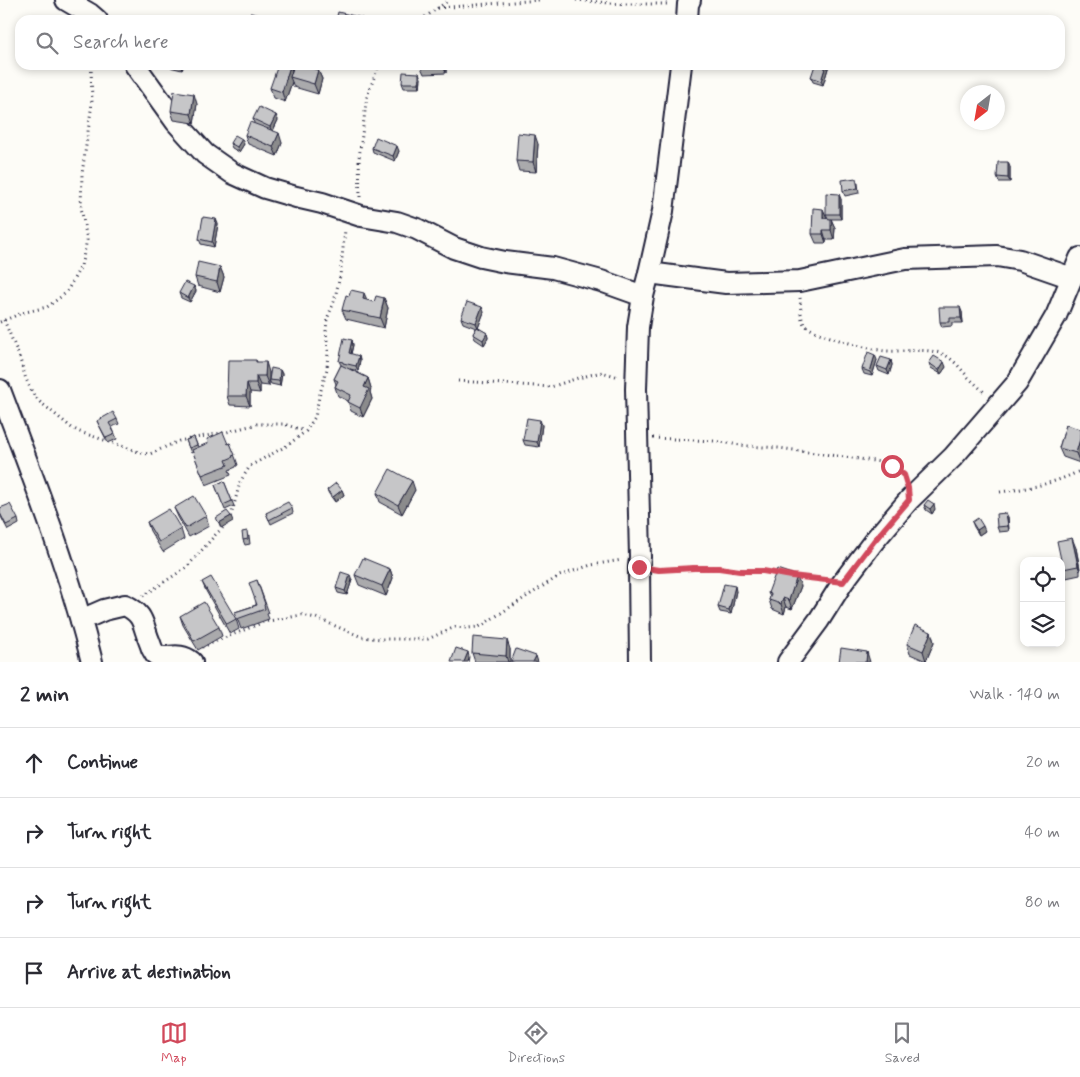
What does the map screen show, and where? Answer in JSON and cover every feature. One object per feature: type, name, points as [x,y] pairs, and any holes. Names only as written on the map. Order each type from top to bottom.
[{"type":"street","points":[[66,0],[91,15]]},
{"type":"street","points":[[139,70],[176,122],[206,154],[232,173],[265,188],[322,203],[361,216],[397,222],[417,228],[454,248],[481,257],[553,268],[601,281],[643,296]]},
{"type":"street","points":[[640,662],[636,388],[638,327],[662,211],[680,70]]},
{"type":"street","points":[[649,273],[726,283],[800,281],[905,259],[997,256],[1020,260],[1072,278]]},
{"type":"street","points":[[788,662],[819,620],[843,582],[874,541],[909,500],[953,456],[1017,383],[1056,316],[1080,258]]},
{"type":"street","points":[[0,390],[40,498],[81,620],[92,662]]},
{"type":"street","points":[[81,620],[104,610],[125,605],[142,618],[145,631],[154,652],[158,656],[163,659],[185,659]]},
{"type":"path","points":[[428,15],[449,0]]},
{"type":"path","points":[[438,8],[539,0]]},
{"type":"path","points":[[576,0],[688,8]]},
{"type":"path","points":[[91,70],[92,103],[82,174],[81,207],[87,240],[81,266],[66,293],[47,307],[22,313],[2,321],[20,356],[33,394],[72,428],[141,453],[150,454],[179,441],[228,432],[257,424],[284,424],[306,431]]},
{"type":"path","points":[[361,216],[359,158],[367,96],[377,70]]},
{"type":"path","points":[[125,605],[148,594],[187,567],[228,523],[240,482],[250,466],[288,445],[306,431],[315,417],[327,369],[327,319],[334,302],[340,276],[345,233],[342,210]]},
{"type":"path","points":[[800,281],[801,316],[805,325],[813,331],[885,351],[927,350],[942,354],[952,359],[987,394],[991,401],[992,412]]},
{"type":"path","points":[[458,381],[551,387],[602,372],[620,378],[636,388]]},
{"type":"path","points":[[637,438],[712,441],[881,462],[892,466],[904,475],[909,500]]},
{"type":"path","points":[[1000,492],[1048,484],[1080,471]]},
{"type":"path","points":[[185,659],[222,640],[264,622],[302,616],[316,618],[362,637],[428,639],[455,627],[479,627],[559,576],[591,565],[640,562],[659,570],[719,568],[782,574]]},
{"type":"path","points":[[792,576],[843,582]]},
{"type":"building","points":[[338,12],[350,15],[337,15]]},
{"type":"building","points":[[276,70],[289,70],[282,92],[270,88]]},
{"type":"building","points":[[292,70],[318,70],[314,84],[290,77]]},
{"type":"building","points":[[813,70],[824,70],[821,81],[811,77]]},
{"type":"building","points":[[403,72],[419,73],[419,83],[402,83]]},
{"type":"building","points":[[174,91],[194,94],[191,114],[171,111]]},
{"type":"building","points":[[259,107],[276,115],[270,127],[253,119]]},
{"type":"building","points":[[250,122],[279,133],[273,147],[245,135]]},
{"type":"building","points":[[518,133],[535,135],[533,162],[516,161]]},
{"type":"building","points":[[235,135],[242,139],[237,147],[230,143]]},
{"type":"building","points":[[376,137],[397,146],[393,156],[372,148]]},
{"type":"building","points":[[998,162],[1008,162],[1008,178],[997,177]]},
{"type":"building","points":[[856,178],[858,188],[843,191],[842,180]]},
{"type":"building","points":[[826,193],[839,194],[839,214],[826,214]]},
{"type":"building","points":[[813,208],[823,209],[823,218],[831,219],[831,230],[823,230],[823,234],[812,234]]},
{"type":"building","points":[[203,217],[216,219],[212,242],[199,239]]},
{"type":"building","points":[[198,262],[220,267],[217,282],[195,277]]},
{"type":"building","points":[[185,282],[194,286],[188,298],[179,293]]},
{"type":"building","points":[[351,290],[364,293],[363,299],[374,302],[376,296],[384,298],[380,318],[342,310],[346,295],[349,296]]},
{"type":"building","points":[[467,302],[482,307],[476,323],[461,318]]},
{"type":"building","points":[[939,307],[960,307],[961,318],[950,318],[950,322],[940,322]]},
{"type":"building","points":[[477,327],[487,333],[483,340],[473,334]]},
{"type":"building","points":[[344,338],[352,340],[349,353],[359,356],[356,366],[339,361]]},
{"type":"building","points":[[868,352],[875,355],[870,372],[862,369]]},
{"type":"building","points":[[934,356],[944,362],[939,370],[929,363]]},
{"type":"building","points":[[881,357],[891,360],[887,370],[877,366]]},
{"type":"building","points":[[228,360],[266,362],[265,376],[256,376],[256,383],[247,383],[246,396],[227,396]]},
{"type":"building","points":[[341,365],[368,378],[364,387],[369,389],[360,408],[348,402],[351,395],[335,387],[338,381],[334,379]]},
{"type":"building","points":[[271,368],[280,370],[279,381],[269,380]]},
{"type":"building","points":[[113,412],[117,419],[109,423],[115,434],[106,438],[97,421]]},
{"type":"building","points":[[527,418],[540,420],[537,442],[523,440]]},
{"type":"building","points":[[1066,425],[1080,429],[1080,439],[1076,453],[1059,448]]},
{"type":"building","points":[[223,432],[235,455],[226,460],[228,465],[202,475],[192,450],[208,443],[207,439]]},
{"type":"building","points":[[194,437],[197,445],[189,448],[186,440]]},
{"type":"building","points":[[390,469],[412,481],[398,505],[377,493]]},
{"type":"building","points":[[224,481],[232,501],[223,505],[215,485]]},
{"type":"building","points":[[336,483],[342,490],[333,497],[327,490]]},
{"type":"building","points":[[194,496],[206,516],[186,528],[174,508]]},
{"type":"building","points":[[928,500],[934,504],[930,509],[924,505]]},
{"type":"building","points":[[288,502],[292,508],[269,520],[266,513]]},
{"type":"building","points":[[10,504],[18,519],[6,525],[0,513],[0,508]]},
{"type":"building","points":[[169,509],[181,529],[159,542],[147,522]]},
{"type":"building","points":[[227,511],[231,516],[219,523],[216,518]]},
{"type":"building","points":[[1006,513],[1008,526],[997,527],[996,514]]},
{"type":"building","points":[[978,518],[983,526],[977,530],[972,522]]},
{"type":"building","points":[[247,531],[248,539],[243,540],[242,532]]},
{"type":"building","points":[[1072,538],[1078,566],[1065,569],[1065,557],[1060,557],[1057,541]]},
{"type":"building","points":[[363,558],[390,569],[382,586],[355,575]]},
{"type":"building","points":[[777,569],[797,576],[789,600],[783,598],[781,604],[769,600],[771,594],[768,593]]},
{"type":"building","points":[[341,572],[350,575],[345,591],[336,588]]},
{"type":"building","points":[[211,577],[236,619],[227,624],[202,582]]},
{"type":"building","points":[[257,580],[265,609],[237,619],[235,612],[257,605],[249,583]]},
{"type":"building","points":[[724,584],[735,586],[729,610],[718,607]]},
{"type":"building","points":[[204,602],[219,627],[194,641],[180,616]]},
{"type":"building","points":[[915,625],[931,632],[923,651],[907,644]]},
{"type":"building","points":[[473,637],[507,640],[506,656],[472,653]]},
{"type":"building","points":[[456,648],[468,652],[464,662],[451,662]]},
{"type":"building","points":[[841,648],[867,652],[866,662],[839,662]]},
{"type":"building","points":[[516,649],[536,656],[533,662],[511,662]]},
{"type":"route","points":[[639,567],[659,570],[719,568],[740,571],[763,571],[843,582],[874,541],[909,500],[904,475],[892,466]]}]
